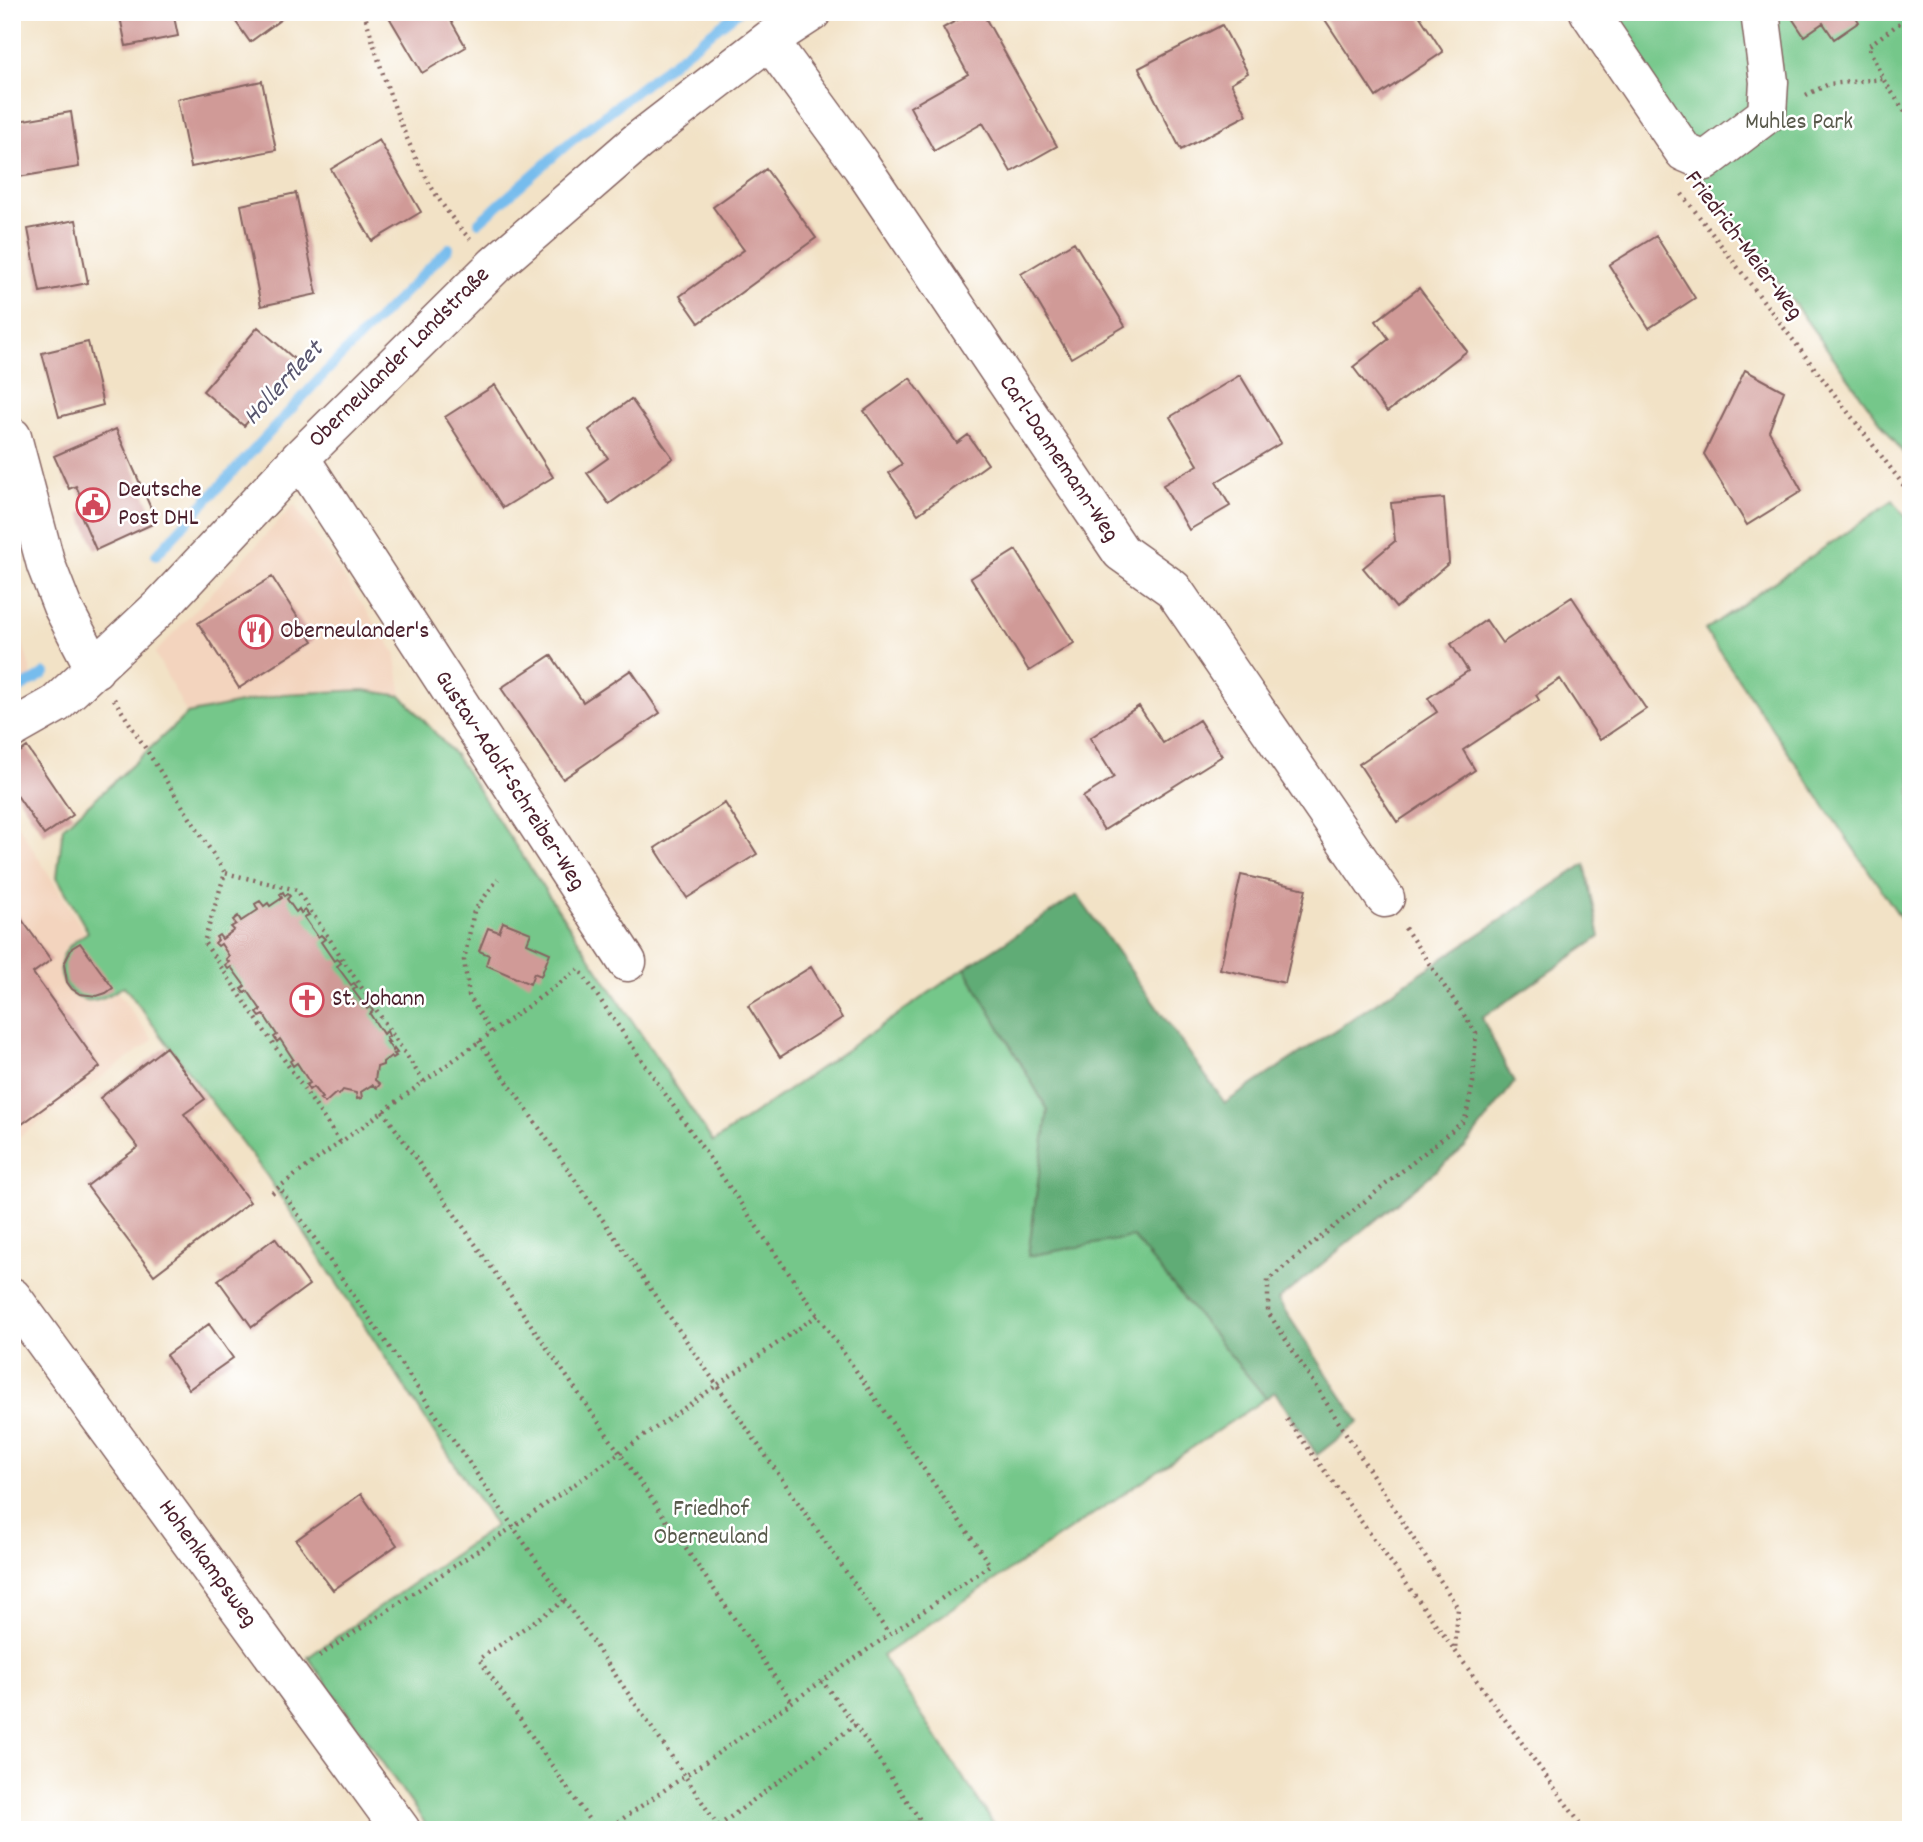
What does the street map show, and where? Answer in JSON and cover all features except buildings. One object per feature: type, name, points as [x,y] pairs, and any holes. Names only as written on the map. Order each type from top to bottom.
[{"type":"street","name":"Oberneulander Landstraße","points":[[12,730],[56,704],[160,607],[300,458],[495,265],[638,141],[769,40],[811,12]]},
{"type":"street","points":[[1589,12],[1684,152],[1705,161],[1767,114],[1769,82],[1760,12]]},
{"type":"street","name":"Carl-Dannemann-Weg","points":[[769,40],[862,167],[1121,552],[1173,589],[1385,898]]},
{"type":"street","points":[[12,437],[46,565],[62,606],[95,669]]},
{"type":"street","name":"Gustav-Adolf-Schreiber-Weg","points":[[300,458],[627,962]]},
{"type":"street","name":"Hohenkampsweg","points":[[12,1297],[401,1830]]},
{"type":"path","points":[[364,12],[398,115],[418,163],[457,225],[495,265]]},
{"type":"path","points":[[1911,15],[1868,46],[1883,79],[1911,121]]},
{"type":"path","points":[[1767,114],[1829,84],[1883,79]]},
{"type":"path","name":"Friedrich-Meier-Weg","points":[[1682,194],[1911,495]]},
{"type":"path","points":[[95,669],[225,873],[297,890],[424,1082]]},
{"type":"path","points":[[225,873],[204,942],[340,1143]]},
{"type":"path","points":[[491,1032],[469,996],[464,960],[474,911],[498,879]]},
{"type":"path","points":[[1385,898],[1476,1033],[1473,1083],[1465,1120],[1268,1280],[1268,1312],[1458,1608],[1455,1650]]},
{"type":"path","points":[[272,1193],[579,969],[990,1564],[606,1830]]},
{"type":"path","points":[[479,1041],[889,1634]]},
{"type":"path","points":[[383,1111],[792,1702]]},
{"type":"path","points":[[279,1187],[685,1776],[716,1829],[855,1725]]},
{"type":"path","points":[[289,1676],[513,1527],[818,1315]]},
{"type":"path","points":[[1287,1419],[1585,1830]]},
{"type":"path","points":[[564,1601],[479,1659],[597,1830]]},
{"type":"path","points":[[822,1681],[927,1830]]},
{"type":"shaded area","points":[[294,505],[395,652],[402,696],[364,690],[283,694],[187,714],[155,653]]},
{"type":"shaded area","points":[[12,603],[32,676],[12,687]]},
{"type":"shaded area","points":[[12,815],[85,933],[70,942],[60,960],[59,973],[66,990],[78,1000],[88,1003],[109,998],[117,992],[153,1040],[12,1142]]},
{"type":"green space","name":"Muhles Park","points":[[1583,12],[1911,12],[1911,464],[1592,26]]},
{"type":"green space","points":[[1893,500],[1911,524],[1911,933],[1705,630]]},
{"type":"green space","name":"Friedhof Oberneuland","points":[[364,690],[402,696],[455,755],[713,1142],[965,968],[1048,1110],[1028,1256],[1133,1236],[1266,1398],[882,1656],[998,1830],[430,1830],[308,1657],[495,1526],[267,1176],[124,986],[98,999],[85,1000],[71,993],[66,986],[61,971],[64,954],[71,944],[88,932],[57,877],[63,827],[187,714],[283,694]]},
{"type":"green space","points":[[1585,864],[1600,937],[1482,1018],[1514,1083],[1465,1147],[1278,1300],[1359,1422],[1317,1455],[1275,1392],[1266,1398],[1133,1237],[1028,1256],[1048,1110],[965,968],[1077,895],[1225,1103]]},
{"type":"waterway","name":"Hollerfleet","points":[[479,222],[570,142],[738,12]]},
{"type":"waterway","name":"Hollerfleet","points":[[156,555],[336,361],[449,248]]},
{"type":"waterway","name":"Hollerfleet","points":[[12,693],[45,673]]},
{"type":"place","name":"Deutsche Post DHL","points":[[93,505]]},
{"type":"place","name":"Oberneulander's","points":[[256,632]]},
{"type":"place","name":"St. Johann","points":[[307,1000]]}]
